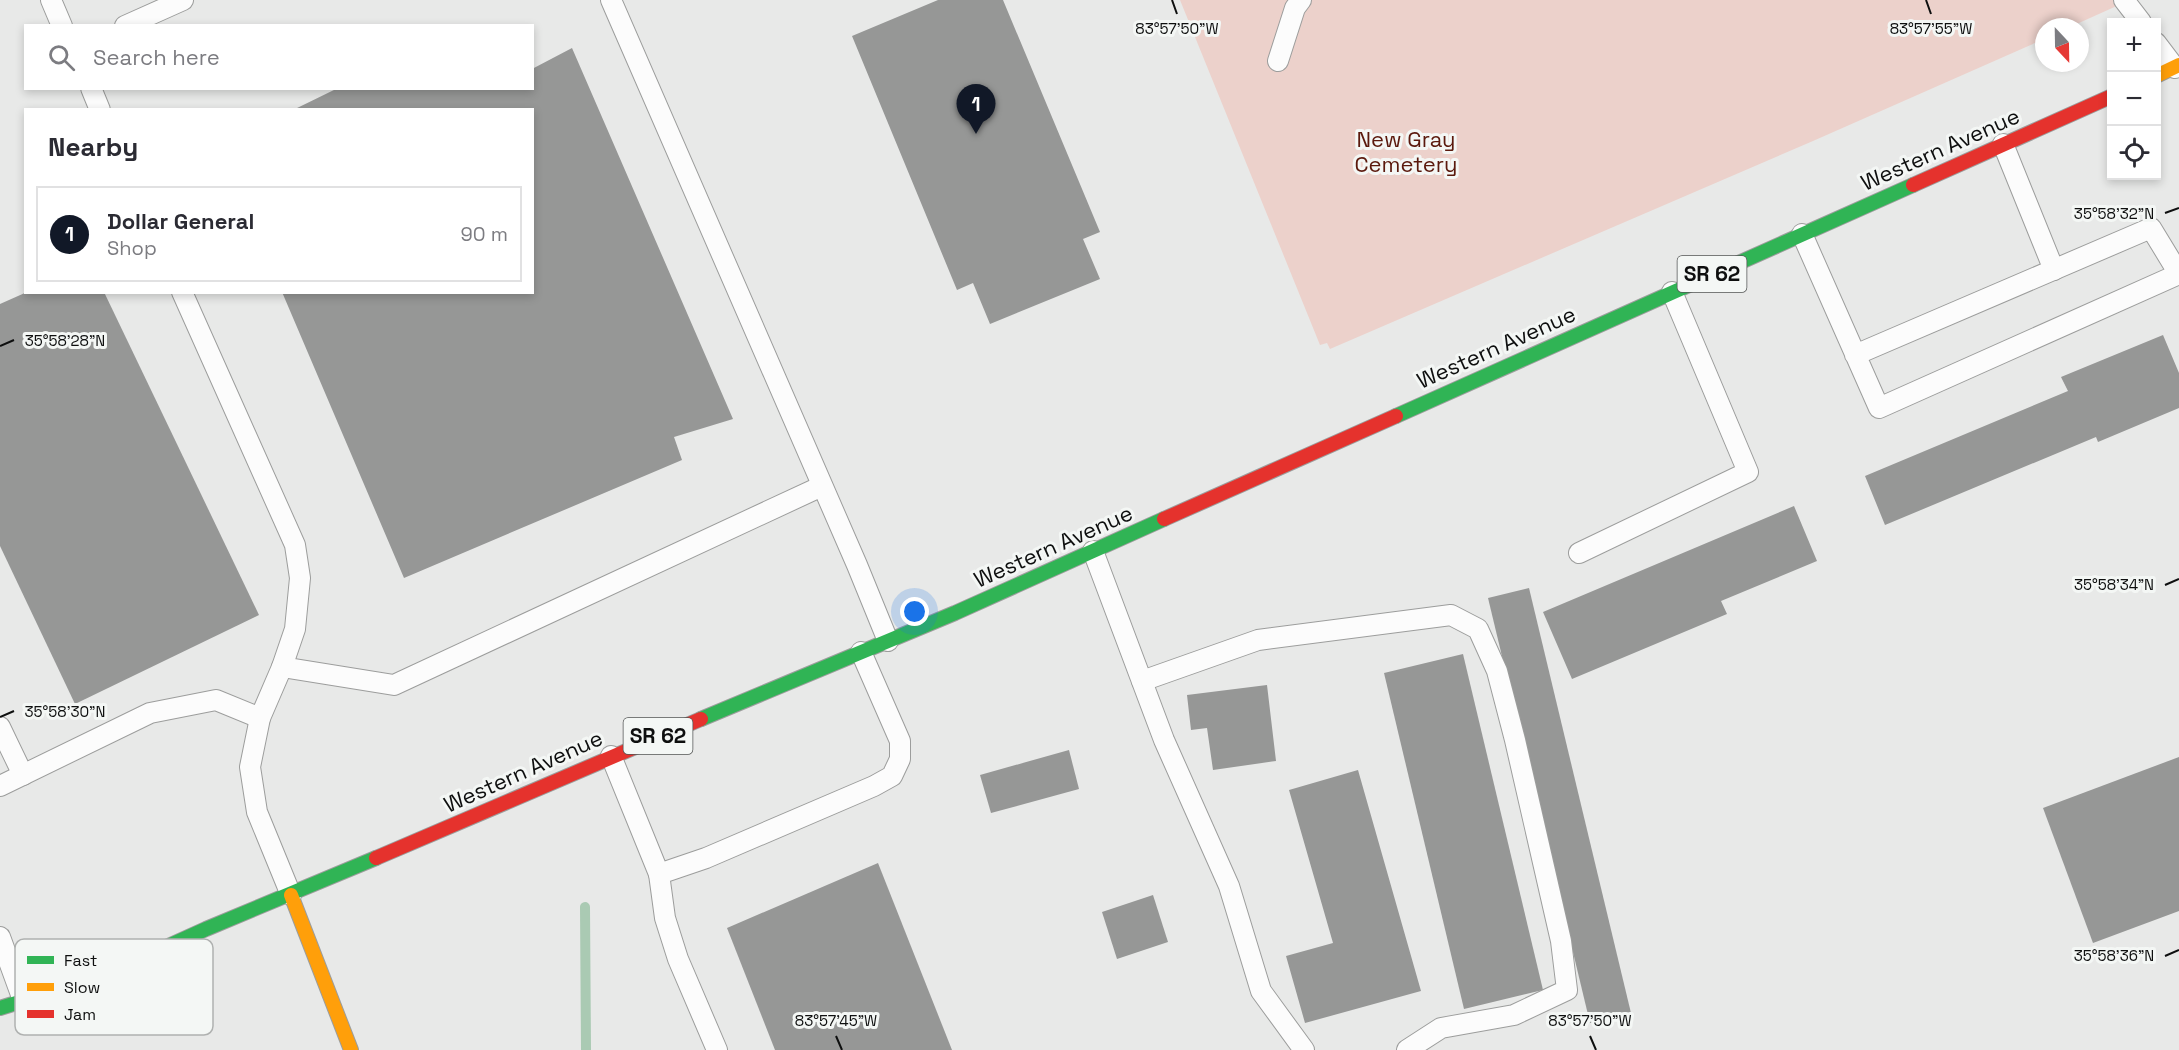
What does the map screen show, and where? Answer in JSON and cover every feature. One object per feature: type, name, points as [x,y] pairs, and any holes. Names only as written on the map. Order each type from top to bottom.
[{"type":"main road","points":[[2161,75],[2178,71]]},
{"type":"main road","name":"Western Avenue","points":[[184,939],[291,896],[611,756],[888,641],[2107,98]]},
{"type":"main road","points":[[291,896],[351,1050]]},
{"type":"main road","name":"Western Avenue","points":[[0,1008],[15,1003]]},
{"type":"lane","points":[[51,0],[61,24]]},
{"type":"lane","points":[[129,24],[183,0]]},
{"type":"lane","points":[[611,0],[888,641]]},
{"type":"lane","points":[[1278,61],[1295,8],[1301,0]]},
{"type":"lane","points":[[2124,0],[2138,18]]},
{"type":"lane","points":[[2161,48],[2178,71]]},
{"type":"lane","points":[[92,90],[99,108]]},
{"type":"lane","points":[[2003,144],[2054,270]]},
{"type":"lane","points":[[1802,234],[1855,355],[1879,408],[2179,274],[2151,228],[1855,355]]},
{"type":"lane","points":[[1579,553],[1748,472],[1672,291]]},
{"type":"lane","points":[[183,294],[295,544],[300,578],[295,629],[282,667],[260,718],[250,767],[257,812],[291,896]]},
{"type":"lane","points":[[282,667],[394,685],[822,486]]},
{"type":"lane","points":[[1093,551],[1164,740],[1229,886],[1260,991],[1304,1050]]},
{"type":"lane","points":[[1142,681],[1257,640],[1451,615],[1478,629],[1497,671],[1515,740],[1562,941],[1567,990],[1514,1015],[1441,1028],[1407,1050]]},
{"type":"lane","points":[[659,874],[716,854],[874,786],[892,776],[900,759],[900,741],[861,652]]},
{"type":"lane","points":[[0,786],[150,713],[216,700],[260,718]]},
{"type":"lane","points":[[0,727],[23,776]]},
{"type":"lane","points":[[611,756],[659,874],[665,918],[678,959],[717,1050]]},
{"type":"lane","points":[[0,937],[15,978]]},
{"type":"green space","name":"New Gray Cemetery","points":[[1180,0],[2130,0],[2089,18],[2035,18],[2035,43],[1330,349],[1327,343],[1320,345]]},
{"type":"building","points":[[938,0],[1003,0],[1100,232],[1083,239],[1100,279],[990,324],[973,283],[957,290],[852,36]]},
{"type":"building","points":[[572,48],[733,419],[674,437],[682,460],[404,578],[283,294],[534,294],[534,108],[297,108],[334,90],[534,90],[534,68]]},
{"type":"building","points":[[24,293],[105,294],[259,615],[75,704],[0,546],[0,304]]},
{"type":"building","points":[[2163,335],[2179,373],[2179,408],[2098,442],[2096,437],[1885,525],[1865,476],[2068,391],[2061,377]]},
{"type":"building","points":[[1794,506],[1817,561],[1721,601],[1727,614],[1572,679],[1543,612]]},
{"type":"building","points":[[1529,588],[1631,1013],[1590,1023],[1488,598]]},
{"type":"building","points":[[1463,654],[1543,990],[1464,1009],[1384,673]]},
{"type":"building","points":[[1267,685],[1276,761],[1213,770],[1207,728],[1191,730],[1187,695]]},
{"type":"building","points":[[1069,750],[1079,789],[991,813],[980,775]]},
{"type":"building","points":[[2179,757],[2179,911],[2093,943],[2043,808]]},
{"type":"building","points":[[1358,770],[1421,991],[1305,1023],[1286,956],[1333,943],[1289,790]]},
{"type":"building","points":[[878,863],[952,1050],[775,1050],[727,928]]},
{"type":"building","points":[[1153,895],[1168,942],[1117,959],[1102,912]]},
{"type":"waterway","points":[[585,907],[586,1050]]},
{"type":"traffic: fast","points":[[1396,416],[1913,185]]},
{"type":"traffic: fast","points":[[701,719],[955,613],[1164,519]]},
{"type":"traffic: fast","points":[[184,939],[376,858]]},
{"type":"traffic: fast","points":[[0,1008],[15,1003]]},
{"type":"traffic: slow","points":[[2161,74],[2179,65]]},
{"type":"traffic: slow","points":[[291,895],[351,1050]]},
{"type":"traffic: jam","points":[[1913,185],[2107,98]]},
{"type":"traffic: jam","points":[[1164,519],[1396,416]]},
{"type":"traffic: jam","points":[[376,858],[701,719]]},
{"type":"place","name":"Dollar General","points":[[976,134]]}]
